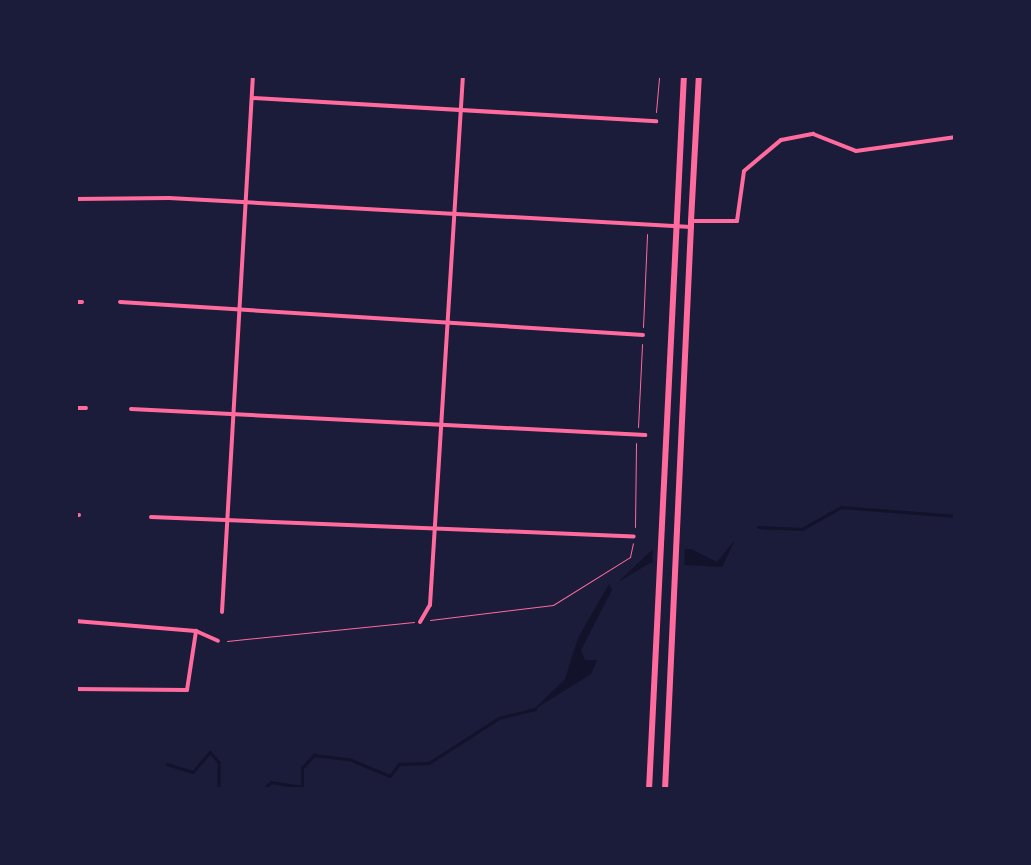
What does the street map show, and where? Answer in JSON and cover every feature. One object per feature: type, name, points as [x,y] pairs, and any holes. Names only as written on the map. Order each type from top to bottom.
[{"type":"main road","points":[[649,790],[684,75]]},
{"type":"main road","points":[[664,790],[700,75]]},
{"type":"street","points":[[222,612],[253,75]]},
{"type":"street","points":[[420,622],[430,605],[463,75]]},
{"type":"street","points":[[252,98],[656,121]]},
{"type":"street","points":[[75,200],[248,204],[674,227],[737,221],[744,171],[781,140],[813,134],[856,151],[956,137]]},
{"type":"street","points":[[75,302],[82,302]]},
{"type":"street","points":[[120,302],[241,313],[642,336]]},
{"type":"street","points":[[75,408],[86,408]]},
{"type":"street","points":[[131,409],[645,435]]},
{"type":"street","points":[[151,517],[435,525],[634,536]]},
{"type":"street","points":[[75,622],[196,631],[218,642]]},
{"type":"street","points":[[75,689],[187,690],[196,631]]},
{"type":"path","points":[[656,121],[659,75]]},
{"type":"path","points":[[630,557],[637,435]]},
{"type":"shaded area","points":[[735,540],[722,567],[650,563],[618,582],[652,550],[691,549],[717,562]]},
{"type":"shaded area","points":[[609,584],[612,590],[581,650],[585,660],[597,660],[591,674],[532,711],[565,679],[578,638]]},
{"type":"pier","points":[[653,545],[685,546],[684,569],[652,568]]},
{"type":"waterway","points":[[758,527],[802,529],[841,507],[956,516]]},
{"type":"waterway","points":[[263,790],[271,782],[302,787],[302,768],[314,755],[349,759],[390,776],[399,764],[429,763],[499,718],[535,709]]},
{"type":"waterway","points":[[167,764],[193,772],[210,752],[219,762],[219,790]]}]
